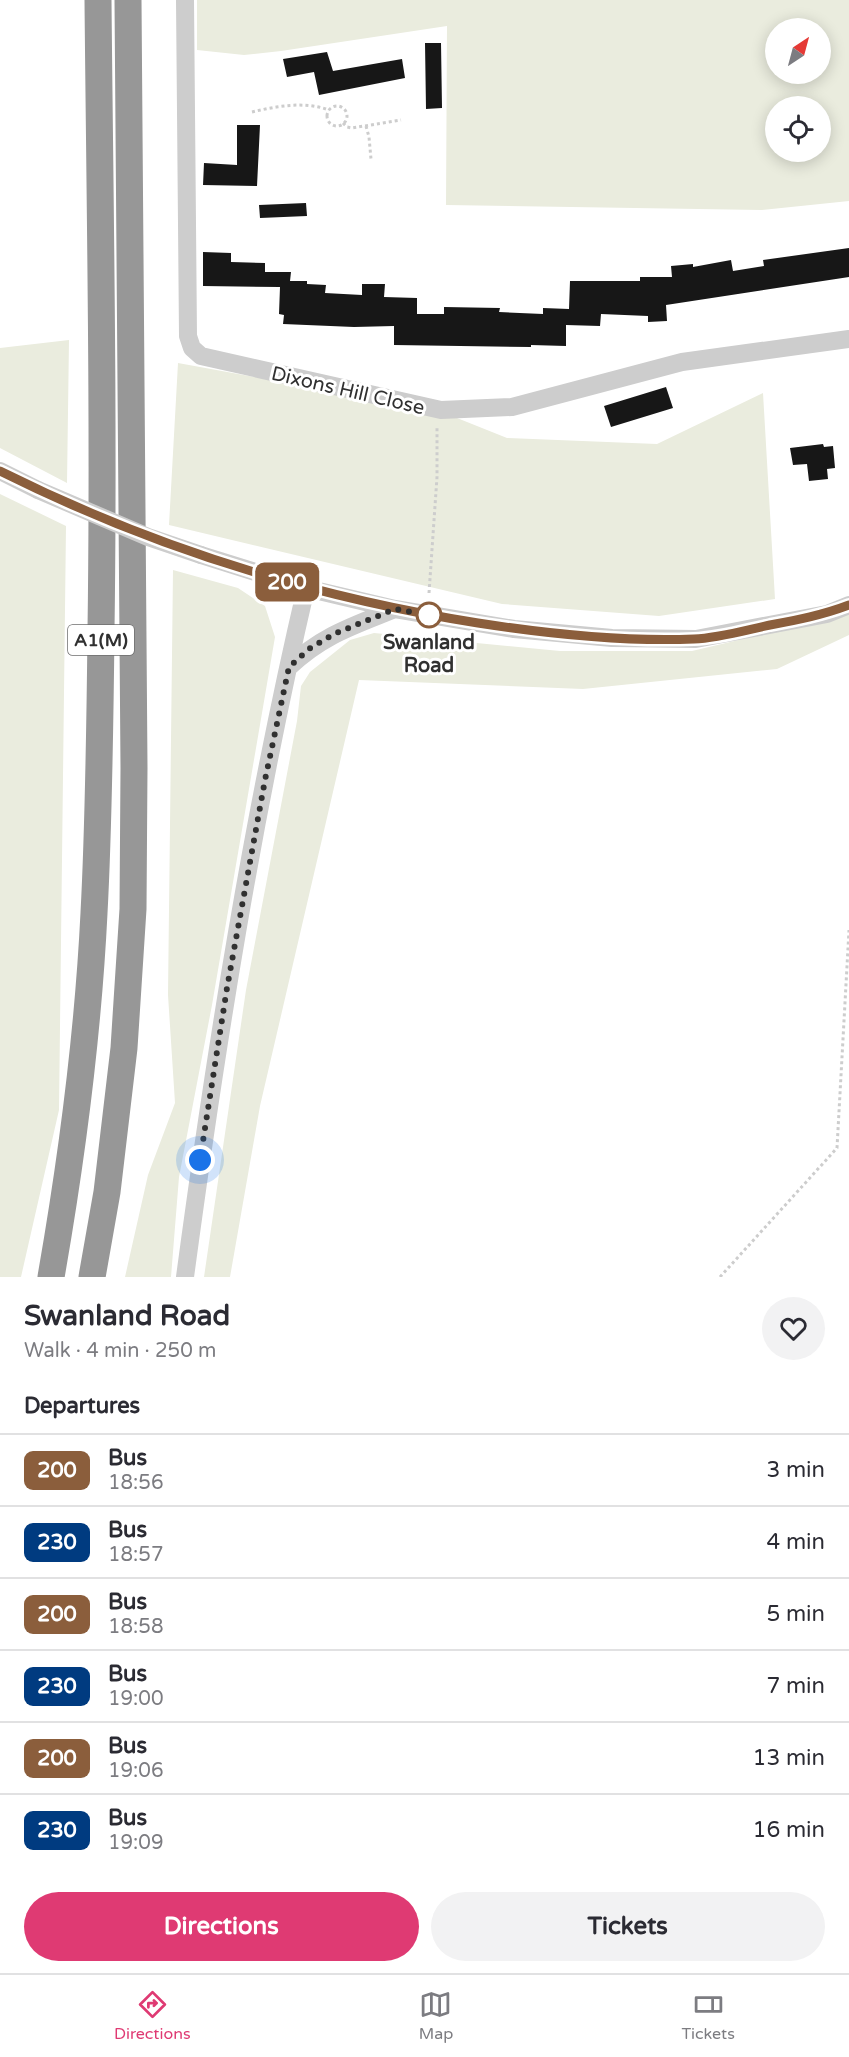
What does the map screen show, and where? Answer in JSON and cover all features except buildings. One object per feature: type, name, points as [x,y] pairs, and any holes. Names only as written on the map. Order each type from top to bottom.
[{"type":"highway","name":"A1(M)","points":[[51,1277],[64,1200],[85,1033],[94,903],[99,763],[103,484],[98,0]]},
{"type":"highway","name":"A1(M)","points":[[93,1277],[107,1192],[123,1059],[133,909],[128,0]]},
{"type":"street","name":"Dixons Hill Close","points":[[185,0],[188,336],[192,348],[201,356],[437,410],[513,407],[682,362],[849,339]]},
{"type":"street","points":[[0,471],[38,490],[148,537],[306,588],[395,609],[514,628],[612,638],[696,639],[828,614],[849,605]]},
{"type":"street","points":[[185,1277],[227,988],[265,780],[306,588]]},
{"type":"street","points":[[289,667],[309,649],[334,634],[395,609]]},
{"type":"path","points":[[252,112],[278,106],[307,105],[316,105],[329,110]]},
{"type":"path","points":[[337,106],[343,108],[346,118],[343,123],[338,125],[329,122],[327,116],[329,110],[337,106]]},
{"type":"path","points":[[343,123],[352,128],[401,120]]},
{"type":"path","points":[[366,126],[371,159]]},
{"type":"path","points":[[429,593],[437,477],[437,410]]},
{"type":"path","points":[[720,1277],[837,1148],[849,930]]},
{"type":"shaded area","points":[[197,0],[849,0],[849,201],[762,210],[446,205],[447,26],[244,55],[197,50]]},
{"type":"shaded area","points":[[69,340],[67,483],[0,448],[0,348]]},
{"type":"shaded area","points":[[178,363],[437,410],[507,438],[657,444],[763,393],[775,599],[659,616],[502,604],[169,525]]},
{"type":"shaded area","points":[[0,494],[66,526],[59,1110],[21,1277],[0,1277]]},
{"type":"shaded area","points":[[173,570],[238,588],[265,606],[275,637],[212,1005],[179,1177],[171,1277],[125,1277],[148,1175],[175,1103],[168,995]]},
{"type":"shaded area","points":[[849,614],[849,635],[777,669],[583,689],[359,680],[260,1106],[230,1277],[204,1277],[246,990],[297,721],[301,686],[310,672],[350,640],[374,633],[560,651],[692,651]]},
{"type":"bus line","name":"200","points":[[0,471],[91,514],[201,555],[306,588],[395,609],[451,619],[612,638],[696,639],[828,614],[849,605]]},
{"type":"place","name":"Swanland Road","points":[[429,615]]},
{"type":"route","points":[[200,1160],[227,988],[265,780],[289,667],[309,649],[334,634],[395,609],[429,615]]}]
